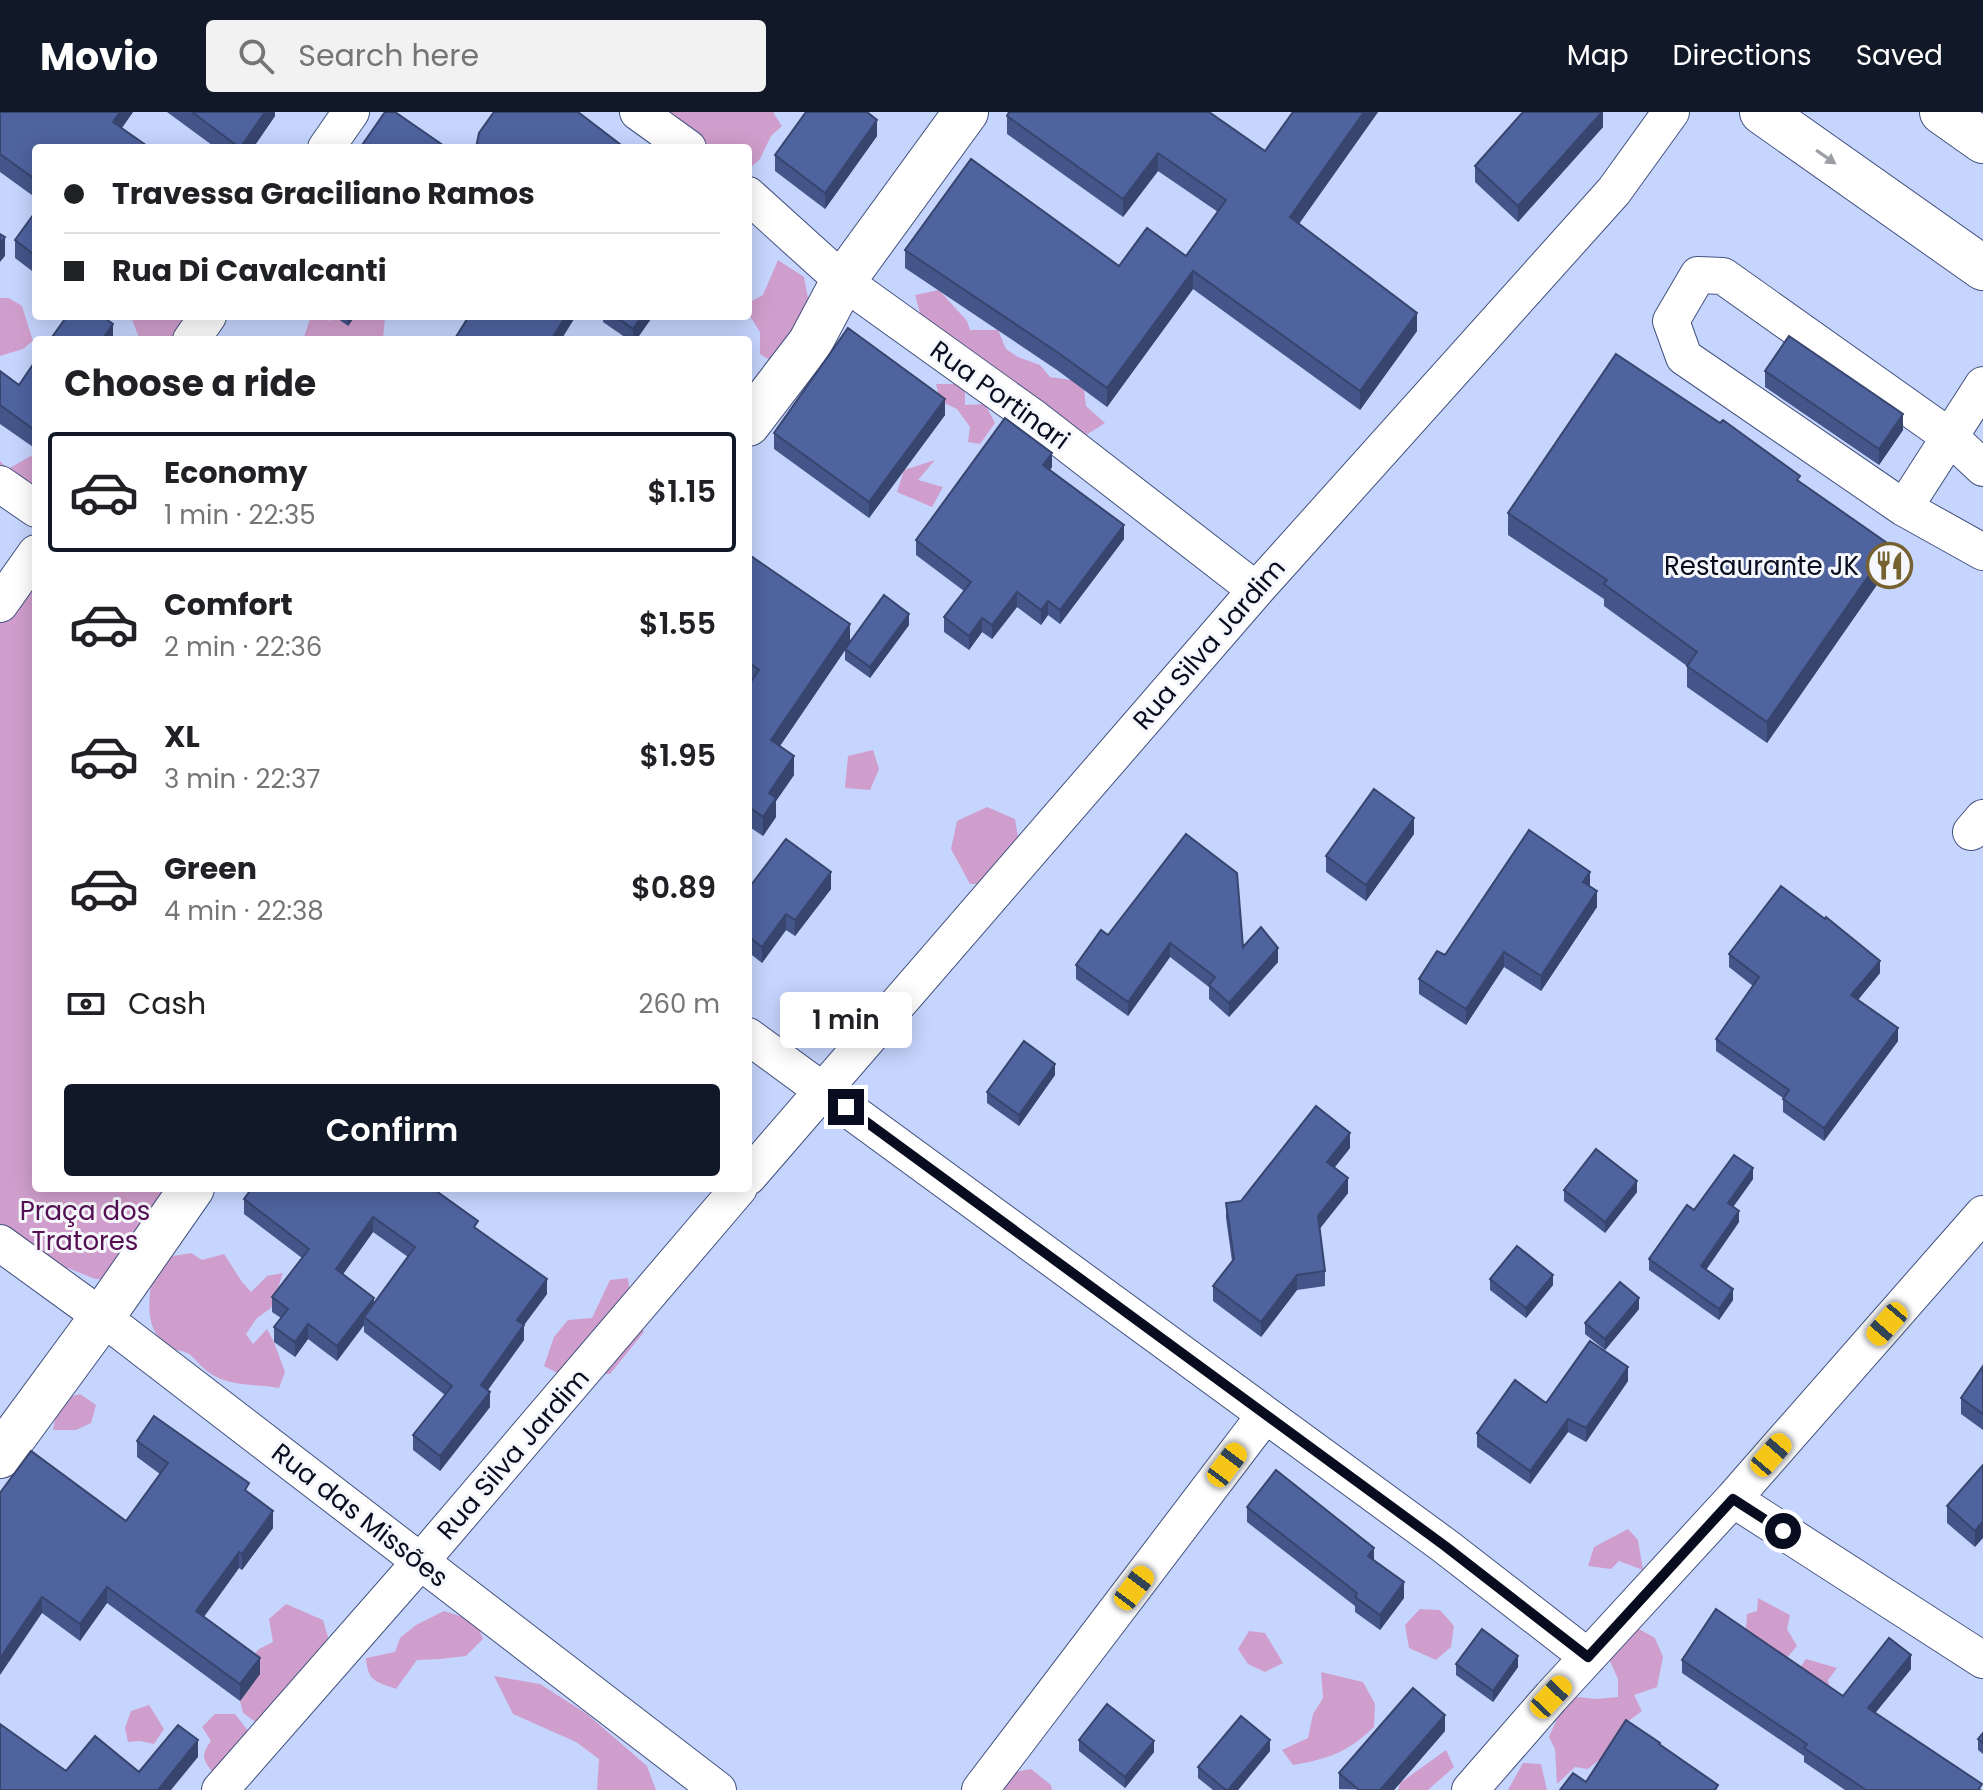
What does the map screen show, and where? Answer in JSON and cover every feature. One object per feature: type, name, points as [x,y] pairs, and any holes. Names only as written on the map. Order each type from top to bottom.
[{"type":"main road","points":[[752,419],[810,343],[843,281],[966,112]]},
{"type":"main road","points":[[1762,112],[1983,268]]},
{"type":"main road","points":[[1942,112],[1983,141]]},
{"type":"main road","points":[[0,1456],[189,1192]]},
{"type":"street","points":[[329,144],[351,112]]},
{"type":"street","points":[[638,112],[682,144]]},
{"type":"street","name":"Rua Silva Jardim","points":[[752,1172],[1256,590],[1614,191],[1671,112]]},
{"type":"street","name":"Rua Portinari","points":[[752,199],[843,281],[1034,418],[1256,590]]},
{"type":"street","points":[[1983,468],[1950,437],[1723,276],[1698,275],[1671,321],[1684,357],[1904,508],[1983,552]]},
{"type":"street","points":[[1904,508],[1983,385]]},
{"type":"street","points":[[0,484],[32,506]]},
{"type":"street","points":[[0,604],[32,559]]},
{"type":"street","points":[[752,1039],[1445,1546],[1588,1657]]},
{"type":"street","name":"Rua Silva Jardim","points":[[220,1790],[420,1562],[736,1192]]},
{"type":"street","points":[[1470,1790],[1733,1499],[1983,1214]]},
{"type":"street","name":"Rua das Missões","points":[[0,1243],[102,1317],[718,1790]]},
{"type":"street","points":[[980,1790],[1265,1415]]},
{"type":"street","points":[[1733,1499],[1983,1660]]},
{"type":"green space","points":[[671,112],[774,112],[782,126],[771,136],[760,159],[752,166],[752,144],[700,144],[678,125]]},
{"type":"green space","points":[[778,260],[804,277],[809,303],[774,363],[760,354],[760,332],[752,319],[752,301],[763,295]]},
{"type":"green space","points":[[939,290],[967,321],[970,330],[998,330],[1006,349],[1040,365],[1050,377],[1071,380],[1084,390],[1086,406],[1105,423],[1072,444],[926,334],[915,295]]},
{"type":"green space","points":[[0,298],[9,298],[22,306],[32,342],[23,349],[0,356]]},
{"type":"green space","points":[[132,320],[207,320],[205,336],[138,336]]},
{"type":"green space","points":[[310,320],[385,320],[383,336],[304,336]]},
{"type":"green space","points":[[936,384],[965,384],[965,405],[985,404],[995,423],[980,444],[968,442],[970,427],[957,409],[940,401]]},
{"type":"green space","points":[[32,455],[32,492],[0,498],[0,461],[8,469]]},
{"type":"green space","points":[[935,460],[918,480],[943,487],[932,507],[897,492],[904,470]]},
{"type":"green space","name":"Praça dos Tratores","points":[[32,566],[32,1192],[162,1192],[156,1200],[163,1248],[136,1281],[95,1279],[68,1268],[24,1277],[0,1265],[0,613]]},
{"type":"green space","points":[[873,750],[879,769],[870,790],[845,788],[848,756]]},
{"type":"green space","points":[[987,807],[1015,819],[1019,843],[994,884],[970,884],[951,849],[957,821]]},
{"type":"green space","points":[[843,1007],[861,1025],[838,1038],[830,1031],[826,1010]]},
{"type":"green space","points":[[191,1253],[202,1260],[224,1254],[251,1292],[267,1276],[283,1273],[271,1308],[257,1318],[246,1334],[253,1344],[267,1329],[285,1372],[279,1388],[224,1380],[207,1371],[189,1354],[168,1347],[158,1337],[149,1310],[153,1269],[173,1256]]},
{"type":"green space","points":[[628,1278],[631,1301],[644,1332],[610,1374],[559,1374],[544,1366],[554,1337],[568,1320],[592,1318],[610,1280]]},
{"type":"green space","points":[[80,1394],[96,1405],[91,1423],[76,1430],[53,1430],[63,1399]]},
{"type":"green space","points":[[1628,1529],[1638,1540],[1643,1570],[1619,1561],[1611,1569],[1588,1566],[1594,1547]]},
{"type":"green space","points":[[1758,1598],[1790,1615],[1787,1629],[1797,1646],[1786,1659],[1751,1652],[1746,1628],[1747,1614],[1757,1611]]},
{"type":"green space","points":[[286,1604],[323,1620],[329,1650],[257,1723],[243,1713],[240,1701],[259,1674],[250,1660],[259,1649],[273,1642],[269,1619]]},
{"type":"green space","points":[[1420,1609],[1440,1610],[1454,1626],[1451,1647],[1436,1660],[1409,1648],[1405,1625]]},
{"type":"green space","points":[[444,1611],[476,1621],[483,1639],[466,1656],[417,1660],[396,1689],[371,1676],[366,1658],[395,1652],[400,1638],[416,1625]]},
{"type":"green space","points":[[1639,1629],[1655,1638],[1663,1657],[1657,1687],[1634,1695],[1642,1711],[1623,1725],[1607,1753],[1588,1769],[1575,1767],[1557,1784],[1555,1749],[1549,1737],[1567,1696],[1596,1699],[1618,1697],[1618,1679],[1609,1659],[1618,1635]]},
{"type":"green space","points":[[1249,1631],[1265,1633],[1283,1663],[1265,1672],[1248,1664],[1238,1649]]},
{"type":"green space","points":[[1806,1659],[1837,1668],[1828,1680],[1831,1694],[1787,1685]]},
{"type":"green space","points":[[1321,1672],[1363,1682],[1375,1704],[1374,1727],[1337,1753],[1293,1765],[1282,1750],[1308,1738],[1313,1714],[1323,1698]]},
{"type":"green space","points":[[494,1676],[540,1684],[587,1714],[647,1766],[656,1790],[597,1790],[599,1759],[576,1742],[513,1714]]},
{"type":"green space","points":[[149,1705],[164,1729],[154,1744],[128,1742],[125,1728],[131,1711]]},
{"type":"green space","points":[[215,1714],[235,1714],[249,1732],[214,1774],[204,1758],[211,1741],[202,1727]]},
{"type":"green space","points":[[1446,1750],[1454,1767],[1428,1790],[1398,1790],[1400,1783]]},
{"type":"green space","points":[[1523,1763],[1541,1764],[1547,1790],[1508,1790]]},
{"type":"green space","points":[[1031,1769],[1051,1785],[1052,1790],[980,1790],[1009,1773]]},
{"type":"building","points":[[0,112],[120,112],[113,122],[144,144],[32,144],[32,177],[0,154]]},
{"type":"building","points":[[192,112],[265,112],[243,144],[235,144]]},
{"type":"building","points":[[385,112],[395,112],[441,144],[363,144]]},
{"type":"building","points":[[494,112],[578,112],[620,144],[477,144],[479,133]]},
{"type":"building","points":[[806,112],[867,112],[877,120],[825,193],[775,155]]},
{"type":"building","points":[[1009,112],[1209,112],[1265,151],[1293,112],[1364,112],[1290,217],[1417,313],[1360,391],[1193,271],[1107,388],[905,250],[971,159],[1119,266],[1147,228],[1186,256],[1226,200],[1158,153],[1123,199],[1007,116]]},
{"type":"building","points":[[1523,112],[1602,112],[1518,206],[1475,166]]},
{"type":"building","points":[[32,217],[32,253],[15,240]]},
{"type":"building","points":[[64,320],[108,320],[113,324],[105,336],[53,336]]},
{"type":"building","points":[[466,320],[564,320],[554,336],[456,336]]},
{"type":"building","points":[[621,320],[639,320],[633,329]]},
{"type":"building","points":[[848,328],[945,399],[869,502],[774,433]]},
{"type":"building","points":[[1789,336],[1903,414],[1879,449],[1765,371]]},
{"type":"building","points":[[1616,354],[1720,423],[1723,420],[1800,476],[1797,480],[1890,545],[1767,722],[1687,666],[1697,652],[1604,584],[1607,580],[1508,513]]},
{"type":"building","points":[[32,366],[32,428],[0,405],[0,371],[19,385]]},
{"type":"building","points":[[1005,418],[1052,453],[1043,465],[1124,525],[1060,610],[1048,601],[1041,610],[1017,592],[992,625],[982,618],[969,636],[944,617],[971,582],[916,540]]},
{"type":"building","points":[[752,557],[850,624],[771,740],[794,756],[769,793],[776,798],[763,817],[752,809],[752,680],[759,670],[752,665]]},
{"type":"building","points":[[884,595],[909,614],[870,667],[845,649]]},
{"type":"building","points":[[1374,789],[1414,818],[1366,885],[1326,856]]},
{"type":"building","points":[[1529,830],[1590,872],[1583,882],[1597,891],[1541,976],[1504,952],[1466,1009],[1419,979],[1437,951],[1445,955]]},
{"type":"building","points":[[1186,834],[1237,873],[1243,947],[1261,927],[1278,948],[1229,1003],[1209,985],[1215,977],[1170,943],[1128,1002],[1076,965],[1101,930],[1108,935]]},
{"type":"building","points":[[786,839],[831,872],[795,920],[786,914],[762,947],[752,939],[752,884]]},
{"type":"building","points":[[1781,886],[1826,917],[1880,961],[1851,995],[1898,1028],[1824,1128],[1783,1099],[1789,1090],[1716,1039],[1759,977],[1729,954]]},
{"type":"building","points":[[1024,1041],[1055,1064],[1019,1115],[987,1092]]},
{"type":"building","points":[[1316,1106],[1350,1133],[1327,1162],[1348,1178],[1318,1216],[1325,1271],[1297,1275],[1261,1322],[1213,1286],[1234,1259],[1226,1203],[1241,1201]]},
{"type":"building","points":[[1596,1149],[1637,1181],[1605,1222],[1564,1190]]},
{"type":"building","points":[[1734,1155],[1753,1168],[1728,1203],[1739,1211],[1701,1266],[1733,1289],[1719,1309],[1649,1259],[1687,1205],[1694,1210]]},
{"type":"building","points":[[249,1192],[438,1192],[478,1221],[474,1227],[547,1279],[517,1320],[524,1325],[481,1385],[490,1392],[440,1456],[413,1435],[452,1386],[364,1317],[415,1247],[373,1217],[336,1269],[374,1298],[337,1346],[308,1324],[295,1342],[274,1327],[288,1309],[272,1297],[309,1249],[244,1199]]},
{"type":"building","points":[[1517,1246],[1553,1275],[1526,1308],[1490,1279]]},
{"type":"building","points":[[1620,1282],[1639,1298],[1605,1339],[1585,1323]]},
{"type":"building","points":[[1590,1341],[1628,1367],[1586,1428],[1568,1419],[1530,1471],[1477,1433],[1515,1380],[1546,1403]]},
{"type":"building","points":[[1983,1366],[1983,1414],[1961,1398]]},
{"type":"building","points":[[154,1416],[249,1483],[245,1490],[273,1511],[196,1611],[260,1658],[240,1684],[107,1587],[80,1624],[42,1597],[0,1658],[0,1493],[31,1451],[126,1521],[168,1463],[137,1441]]},
{"type":"building","points":[[1983,1465],[1983,1521],[1975,1531],[1947,1506]]},
{"type":"building","points":[[1276,1470],[1374,1548],[1368,1556],[1404,1582],[1380,1615],[1355,1597],[1357,1593],[1247,1507]]},
{"type":"building","points":[[1716,1609],[1843,1696],[1889,1638],[1911,1655],[1868,1708],[1982,1784],[1978,1790],[1866,1790],[1804,1748],[1807,1744],[1682,1660]]},
{"type":"building","points":[[1482,1629],[1518,1656],[1493,1691],[1456,1664]]},
{"type":"building","points":[[1413,1688],[1445,1715],[1380,1790],[1359,1790],[1339,1773]]},
{"type":"building","points":[[1107,1704],[1154,1741],[1125,1777],[1079,1740]]},
{"type":"building","points":[[1241,1716],[1270,1740],[1226,1790],[1198,1767]]},
{"type":"building","points":[[1626,1720],[1718,1785],[1715,1790],[1560,1790],[1573,1773],[1586,1782]]},
{"type":"building","points":[[0,1724],[66,1771],[95,1736],[139,1772],[178,1725],[198,1740],[158,1790],[0,1790]]},
{"type":"place","name":"Restaurante JK","points":[[1890,566]]},
{"type":"route","points":[[846,1107],[1445,1546],[1588,1657],[1733,1499],[1783,1531]]}]
